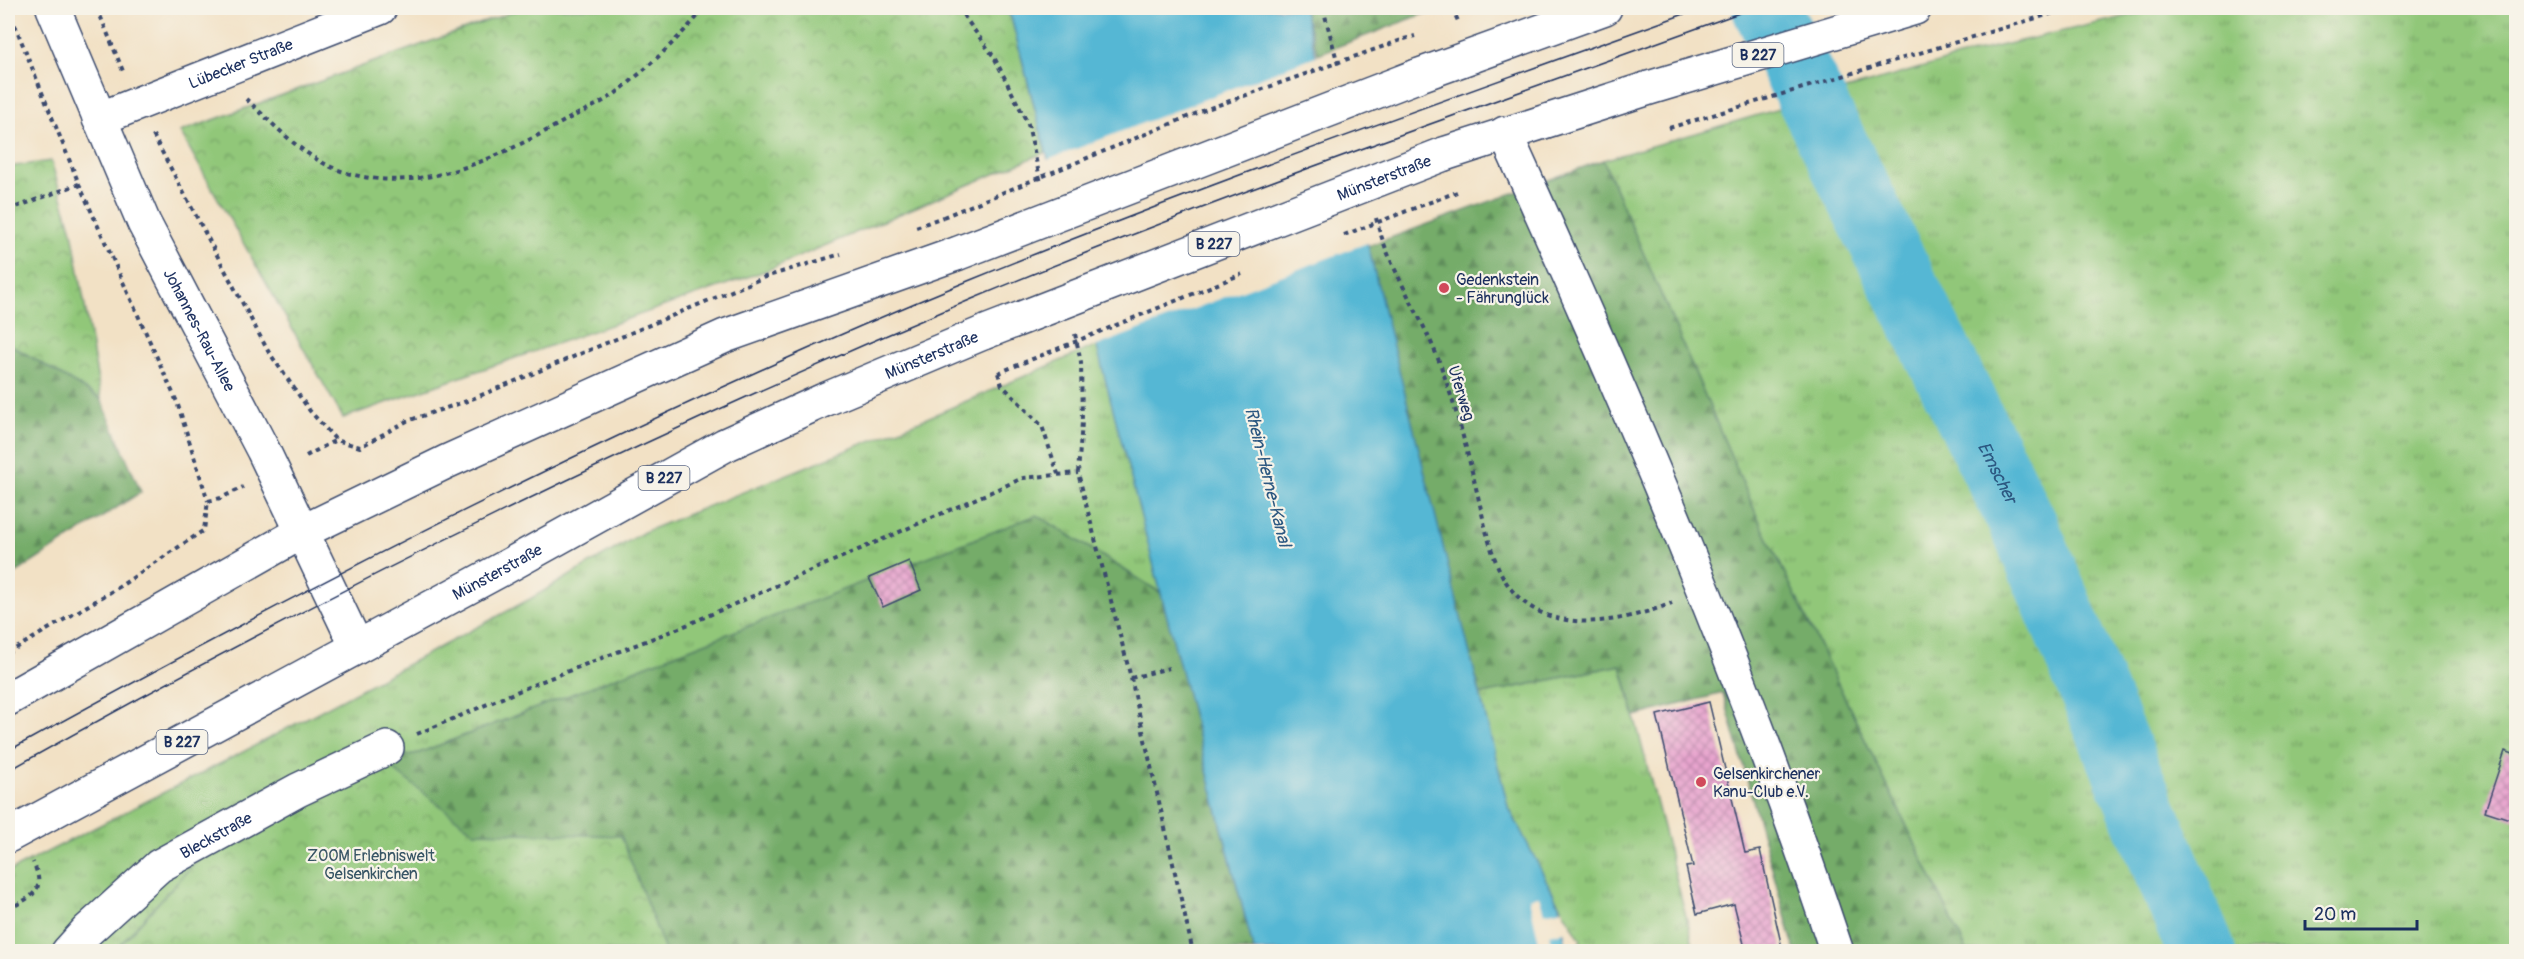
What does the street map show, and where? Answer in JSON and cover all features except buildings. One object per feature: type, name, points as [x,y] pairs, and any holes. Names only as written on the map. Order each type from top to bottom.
[{"type":"main road","name":"Johannes-Rau-Allee","points":[[53,8],[144,224],[263,450],[357,647]]},
{"type":"main road","name":"Lübecker Straße","points":[[99,119],[380,8]]},
{"type":"main road","points":[[8,699],[302,532],[446,462],[725,336],[956,254],[1417,76],[1605,8]]},
{"type":"main road","name":"Münsterstraße","points":[[18,845],[357,647],[725,445],[824,399],[983,333],[1444,154],[1649,88],[1915,8]]},
{"type":"main road","points":[[1505,133],[1566,262],[1703,590],[1814,882],[1837,951]]},
{"type":"main road","name":"Bleckstraße","points":[[68,951],[159,866],[298,790],[387,748]]},
{"type":"path","points":[[8,8],[79,184],[177,402],[208,501],[204,530],[118,587],[8,653]]},
{"type":"path","points":[[98,8],[127,81]]},
{"type":"path","points":[[217,72],[306,155],[343,172],[384,180],[432,176],[488,160],[618,92],[658,57],[705,8]]},
{"type":"path","points":[[1323,8],[1340,74]]},
{"type":"path","points":[[1452,8],[1458,21]]},
{"type":"path","points":[[1669,128],[2070,8]]},
{"type":"path","points":[[943,217],[1207,109],[1404,39]]},
{"type":"path","points":[[152,134],[268,351],[309,411],[336,441],[360,447],[408,421]]},
{"type":"path","points":[[8,210],[79,184]]},
{"type":"path","points":[[1335,238],[1457,192]]},
{"type":"path","name":"Uferweg","points":[[1375,213],[1383,248],[1434,344],[1452,400],[1492,551],[1510,590],[1536,612],[1550,619],[1568,621],[1618,617],[1662,607],[1703,590]]},
{"type":"path","points":[[1058,474],[1042,426],[1002,386],[998,373],[1247,272]]},
{"type":"path","points":[[320,448],[336,441]]},
{"type":"path","points":[[387,748],[540,682],[682,627],[1023,478],[1078,473],[1131,678],[1193,951]]},
{"type":"path","points":[[208,501],[230,494]]},
{"type":"path","points":[[1131,678],[1169,668]]},
{"type":"path","points":[[8,910],[34,894],[40,886],[39,877],[18,845]]},
{"type":"green space","points":[[523,8],[1001,8],[1011,17],[1046,152],[765,271],[343,418],[180,132]]},
{"type":"green space","points":[[1303,8],[1439,8],[1318,54]]},
{"type":"green space","points":[[2162,8],[2516,8],[2516,951],[1967,951],[1757,516],[1603,160],[1986,49]]},
{"type":"green space","points":[[1603,160],[1757,516],[1967,951],[1795,951],[1723,693],[1635,716],[1621,665],[1478,695],[1368,246]]},
{"type":"green space","points":[[51,161],[72,231],[101,399],[8,343],[8,167]]},
{"type":"green space","points":[[8,343],[101,399],[141,492],[8,578]]},
{"type":"green space","points":[[1097,345],[1161,593],[1037,515],[419,753],[381,760],[207,849],[114,951],[8,952],[8,872],[243,752],[530,599],[644,532],[927,418]]},
{"type":"green space","points":[[1037,515],[1161,593],[1254,951],[665,951],[621,836],[474,832],[381,760],[419,753]]},
{"type":"green space","points":[[1621,665],[1695,951],[1575,951],[1581,940],[1506,817],[1478,695]]},
{"type":"green space","name":"ZOOM Erlebniswelt Gelsenkirchen","points":[[381,760],[474,832],[621,836],[665,951],[114,952],[207,849]]},
{"type":"water","name":"Rhein-Herne-Kanal","points":[[1001,8],[1303,8],[1368,246],[1508,806],[1559,905],[1567,951],[1254,951],[1011,17]]},
{"type":"pier","points":[[1321,54],[1370,242],[1094,347],[1045,161]]},
{"type":"pier","points":[[1539,896],[1544,913],[1563,909],[1567,931],[1550,935],[1554,951],[1541,951],[1529,898]]},
{"type":"waterway","name":"Emscher","points":[[1766,8],[2026,530],[2202,952]]},
{"type":"tram line","points":[[8,751],[243,624],[481,502],[723,387],[845,333],[1059,244],[1150,209],[1333,140],[1701,8]]},
{"type":"tram line","points":[[8,771],[243,643],[482,521],[725,406],[848,352],[972,299],[1166,222],[1753,8]]},
{"type":"place","name":"Gedenkstein - Fährunglück","points":[[1444,288]]},
{"type":"place","name":"Gelsenkirchener Kanu-Club e.V.","points":[[1701,782]]}]
